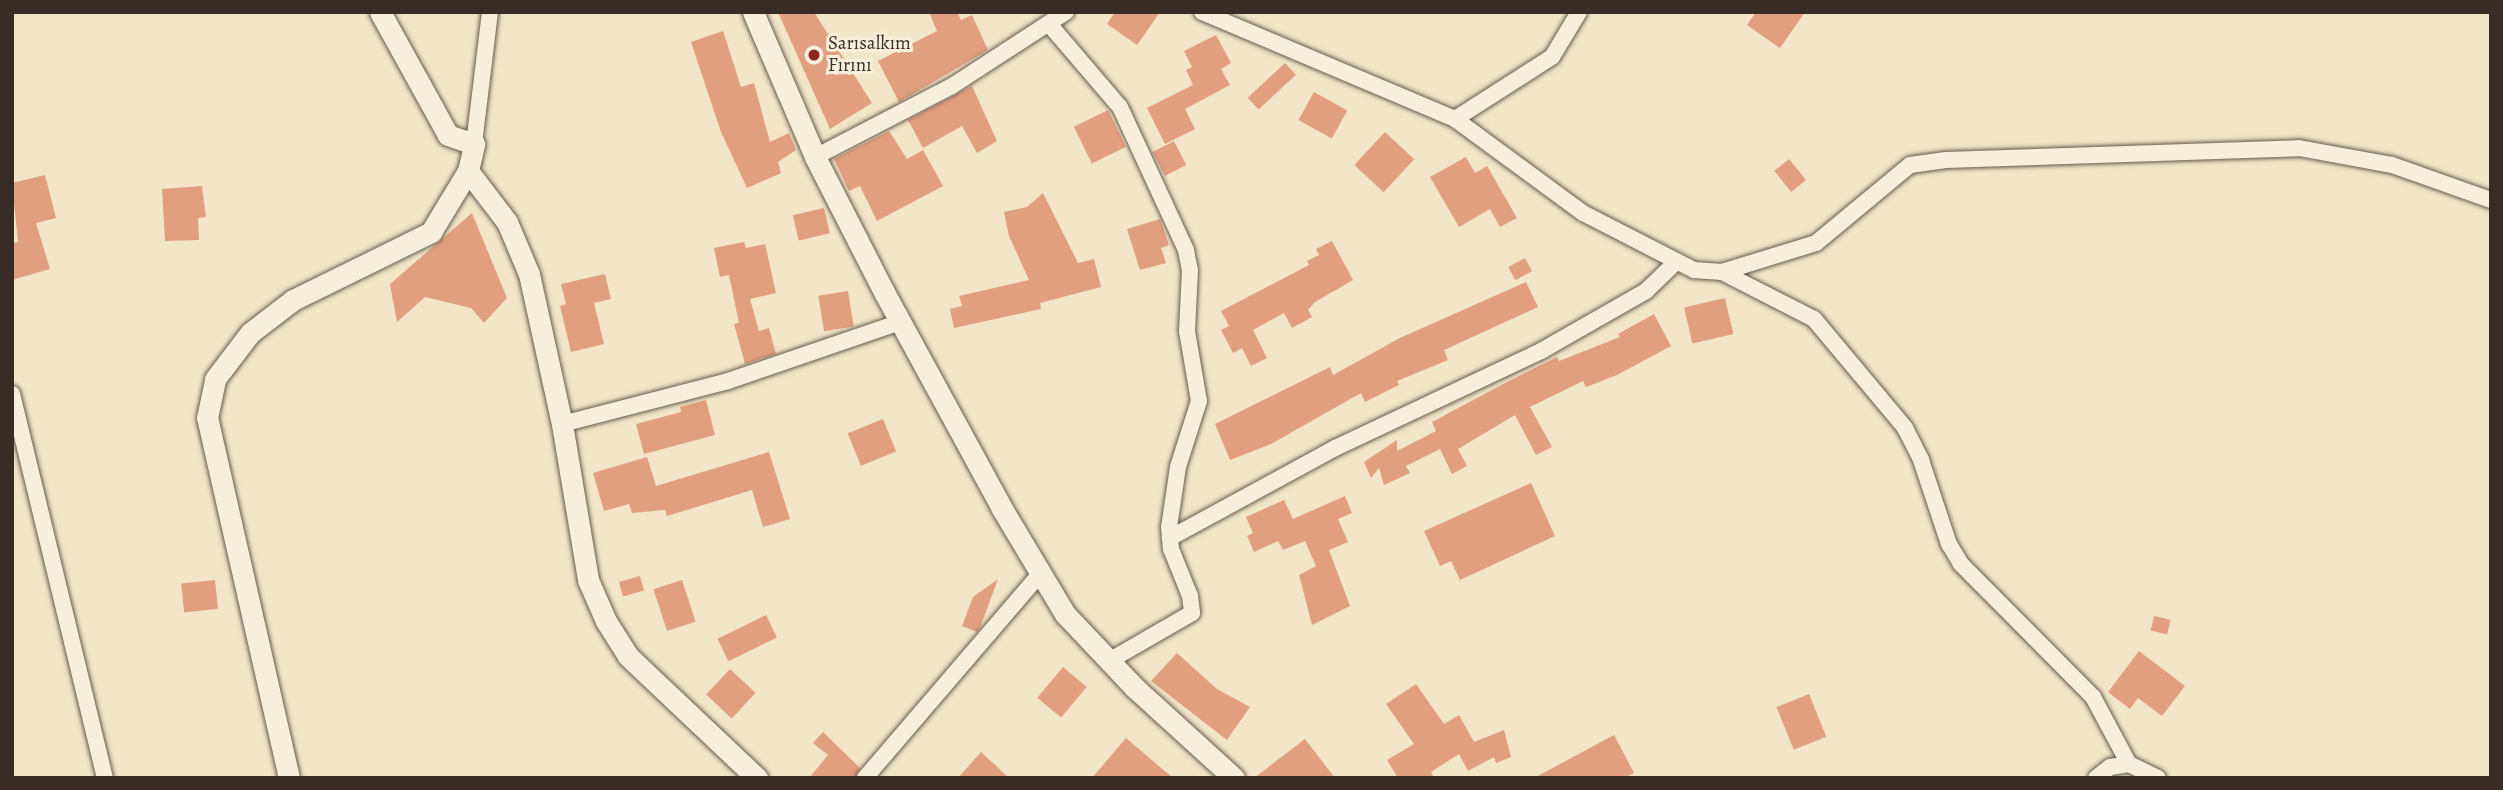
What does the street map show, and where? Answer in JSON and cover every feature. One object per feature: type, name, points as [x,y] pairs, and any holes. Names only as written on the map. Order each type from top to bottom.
[{"type":"street","points":[[380,12],[449,135],[474,144]]},
{"type":"street","points":[[289,778],[207,418],[215,379],[250,333],[293,300],[431,232],[468,171],[474,144],[490,12]]},
{"type":"street","points":[[752,12],[815,157],[900,322],[1065,614],[1109,661],[1234,778]]},
{"type":"street","points":[[815,157],[953,86],[1066,12]]},
{"type":"street","points":[[1202,12],[1455,119],[1583,213],[1694,270],[1722,272],[1816,243],[1910,165],[1945,160],[2299,148],[2392,165],[2491,200]]},
{"type":"street","points":[[1455,119],[1552,57],[1579,12]]},
{"type":"street","points":[[1049,24],[1119,107],[1186,250],[1190,270],[1187,331],[1199,401],[1178,467],[1170,538],[1192,613],[1109,661]]},
{"type":"street","points":[[468,171],[507,222],[529,274],[562,424],[588,580],[606,621],[628,656],[757,778]]},
{"type":"street","points":[[1170,538],[1335,448],[1541,351],[1646,291],[1676,262]]},
{"type":"street","points":[[1722,272],[1814,319],[1905,428],[1921,460],[1949,544],[1961,564],[2093,697],[2129,764]]},
{"type":"street","points":[[562,424],[728,381],[900,322]]},
{"type":"street","points":[[12,394],[105,778]]},
{"type":"street","points":[[865,778],[1041,573]]},
{"type":"street","points":[[2096,778],[2110,766],[2129,764],[2158,778]]},
{"type":"building","points":[[778,12],[814,12],[872,103],[830,129]]},
{"type":"building","points":[[929,12],[957,12],[961,20],[972,15],[988,50],[899,102],[878,61],[937,31]]},
{"type":"building","points":[[1115,12],[1160,12],[1137,45],[1107,24]]},
{"type":"building","points":[[1756,12],[1805,12],[1780,48],[1747,25]]},
{"type":"building","points":[[723,31],[741,87],[754,83],[770,142],[789,133],[796,150],[778,162],[781,173],[747,188],[721,132],[691,42]]},
{"type":"building","points":[[1216,35],[1231,63],[1221,69],[1230,85],[1185,109],[1195,129],[1165,144],[1147,108],[1193,85],[1186,70],[1192,67],[1184,51]]},
{"type":"building","points":[[1285,63],[1296,75],[1259,109],[1248,98]]},
{"type":"building","points":[[972,86],[997,141],[977,153],[962,126],[923,148],[908,120]]},
{"type":"building","points":[[1314,92],[1347,110],[1332,138],[1298,120]]},
{"type":"building","points":[[1108,110],[1126,147],[1092,164],[1074,127]]},
{"type":"building","points":[[889,131],[907,159],[923,150],[943,186],[877,221],[860,186],[849,191],[834,159]]},
{"type":"building","points":[[1385,132],[1414,159],[1384,192],[1354,165]]},
{"type":"building","points":[[1174,141],[1186,165],[1165,176],[1153,152]]},
{"type":"building","points":[[1466,157],[1475,173],[1487,166],[1517,218],[1500,227],[1490,209],[1459,227],[1430,177]]},
{"type":"building","points":[[1789,159],[1806,180],[1791,192],[1774,171]]},
{"type":"building","points":[[45,175],[56,218],[36,223],[50,269],[12,280],[12,243],[18,242],[12,183]]},
{"type":"building","points":[[202,186],[206,217],[198,218],[199,240],[165,241],[162,189]]},
{"type":"building","points":[[1043,193],[1078,263],[1094,259],[1101,287],[1040,303],[1041,309],[954,328],[950,309],[962,306],[959,296],[1029,280],[1009,236],[1004,212],[1027,207]]},
{"type":"building","points":[[824,208],[830,233],[799,241],[793,215]]},
{"type":"building","points":[[472,213],[507,298],[484,323],[471,308],[425,297],[397,322],[390,284]]},
{"type":"building","points":[[1160,219],[1169,245],[1161,248],[1166,263],[1140,270],[1127,229]]},
{"type":"building","points":[[1332,241],[1353,280],[1315,302],[1308,310],[1312,317],[1292,328],[1284,313],[1253,330],[1267,358],[1251,366],[1242,348],[1233,353],[1221,330],[1229,326],[1221,311],[1309,265],[1307,261],[1319,255],[1316,249]]},
{"type":"building","points":[[744,242],[746,248],[765,244],[776,293],[750,299],[759,331],[769,328],[776,354],[745,364],[734,324],[739,323],[729,275],[720,277],[714,248]]},
{"type":"building","points":[[1525,258],[1532,271],[1515,280],[1508,267]]},
{"type":"building","points":[[605,274],[611,299],[594,303],[604,344],[571,352],[560,306],[566,304],[561,284]]},
{"type":"building","points":[[1526,282],[1538,307],[1444,350],[1448,360],[1397,381],[1399,385],[1365,402],[1361,393],[1271,444],[1230,460],[1215,424],[1330,367],[1333,375],[1400,338]]},
{"type":"building","points":[[848,291],[854,327],[824,331],[818,296]]},
{"type":"building","points":[[1725,298],[1733,334],[1692,343],[1684,307]]},
{"type":"building","points":[[1654,314],[1671,346],[1617,375],[1586,387],[1583,381],[1530,407],[1552,447],[1536,455],[1515,415],[1458,449],[1467,466],[1452,474],[1440,449],[1406,466],[1410,473],[1384,485],[1379,468],[1371,478],[1364,462],[1397,440],[1397,451],[1436,431],[1432,422],[1505,383],[1557,357],[1559,361],[1620,337],[1618,334]]},
{"type":"building","points":[[706,400],[715,435],[644,454],[636,424],[681,412],[680,407]]},
{"type":"building","points":[[883,419],[896,451],[861,466],[848,433]]},
{"type":"building","points":[[769,452],[790,519],[763,527],[752,490],[667,516],[665,510],[632,513],[629,504],[604,511],[593,473],[647,457],[656,486]]},
{"type":"building","points":[[1531,483],[1555,536],[1460,580],[1451,561],[1440,566],[1424,531]]},
{"type":"building","points":[[1345,496],[1352,513],[1338,519],[1348,542],[1329,550],[1350,606],[1312,625],[1299,575],[1316,566],[1305,541],[1283,550],[1278,541],[1254,552],[1247,536],[1253,533],[1246,517],[1284,500],[1293,519]]},
{"type":"building","points":[[640,576],[644,590],[623,596],[619,582]]},
{"type":"building","points":[[998,579],[977,632],[962,626],[973,597]]},
{"type":"building","points":[[215,580],[218,609],[184,612],[181,584]]},
{"type":"building","points":[[682,580],[696,622],[667,631],[653,589]]},
{"type":"building","points":[[766,615],[777,637],[728,661],[717,639]]},
{"type":"building","points":[[2154,616],[2171,620],[2167,634],[2151,631]]},
{"type":"building","points":[[2139,651],[2185,686],[2162,716],[2138,698],[2130,709],[2108,692]]},
{"type":"building","points":[[1177,653],[1217,689],[1250,707],[1227,740],[1151,681]]},
{"type":"building","points":[[1063,667],[1087,687],[1061,718],[1037,698]]},
{"type":"building","points":[[730,669],[756,693],[732,718],[706,695]]},
{"type":"building","points":[[1416,684],[1444,724],[1459,715],[1474,742],[1504,730],[1511,757],[1496,763],[1494,757],[1468,771],[1459,754],[1431,772],[1434,778],[1398,778],[1387,760],[1414,744],[1386,704]]},
{"type":"building","points":[[1809,694],[1826,737],[1794,750],[1777,707]]},
{"type":"building","points":[[823,732],[860,768],[855,778],[809,778],[828,755],[813,743]]},
{"type":"building","points":[[1614,735],[1634,773],[1624,778],[1534,778]]},
{"type":"building","points":[[1126,738],[1173,778],[1092,778]]},
{"type":"building","points":[[1305,739],[1335,778],[1254,778]]},
{"type":"building","points":[[981,752],[1009,778],[958,778]]},
{"type":"place","name":"Sarısalkım Fırını","points":[[814,55]]}]
